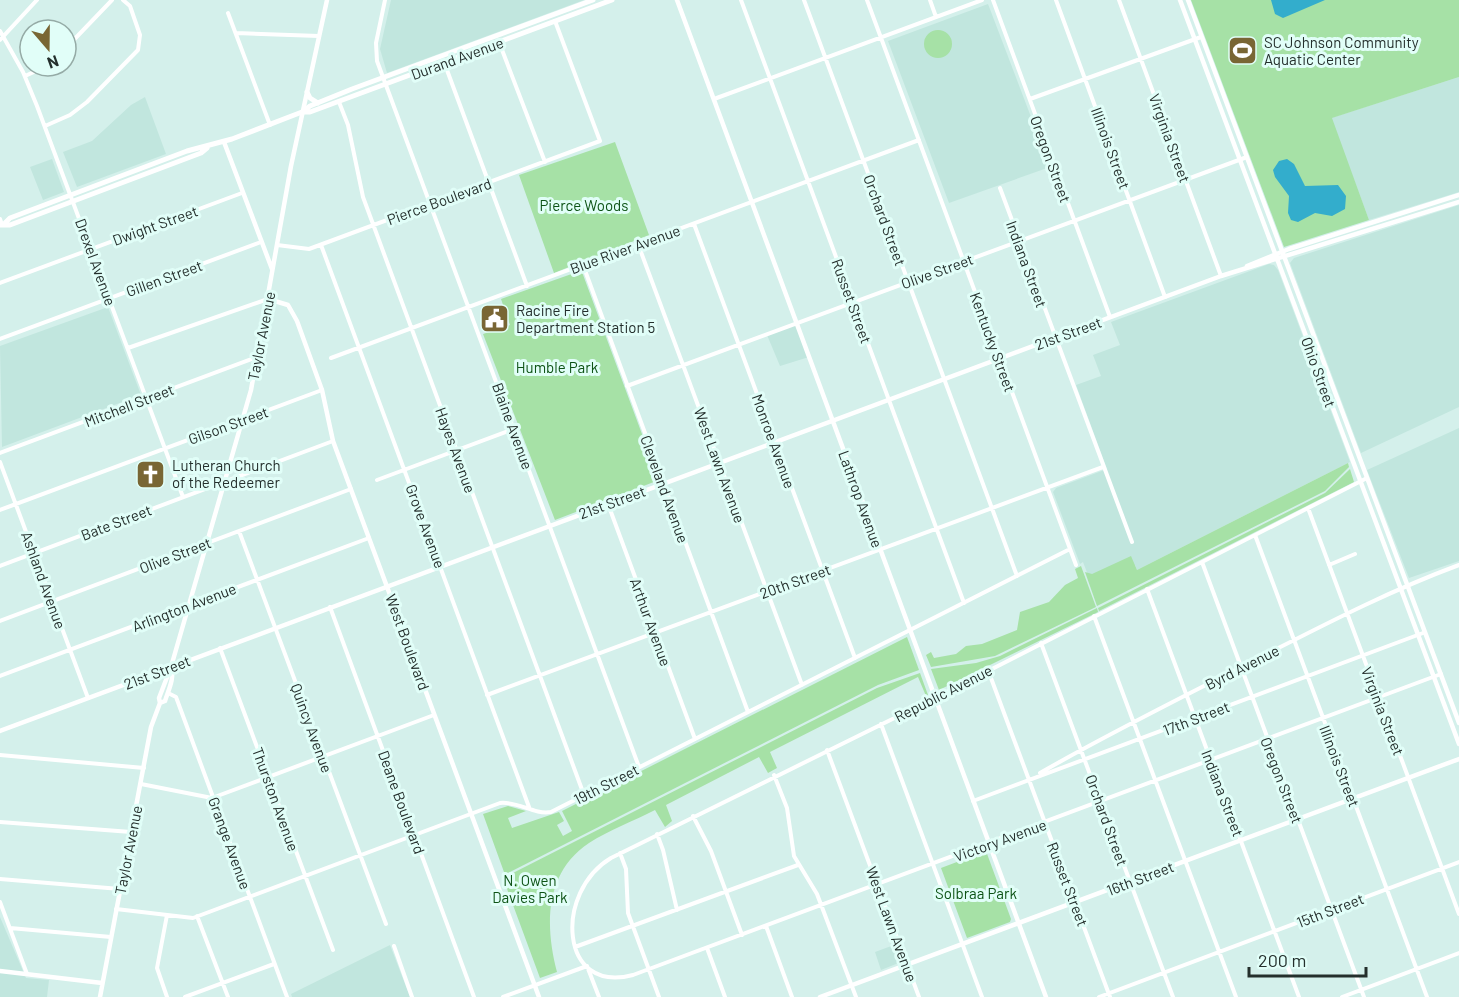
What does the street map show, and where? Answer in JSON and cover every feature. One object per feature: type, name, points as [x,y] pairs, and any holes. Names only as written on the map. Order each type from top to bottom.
[{"type":"main road","name":"Durand Avenue","points":[[2,223],[72,198],[187,151],[207,148],[302,112],[339,102],[385,81],[593,0]]},
{"type":"main road","name":"Durand Avenue","points":[[302,112],[318,103],[444,63],[612,0]]},
{"type":"main road","points":[[307,92],[310,98],[318,103]]},
{"type":"street","points":[[2,38],[37,0]]},
{"type":"street","points":[[78,35],[112,0]]},
{"type":"street","points":[[45,126],[70,115],[87,102],[138,50],[140,35],[131,8],[123,0]]},
{"type":"street","name":"Taylor Avenue","points":[[100,997],[152,728],[160,703],[159,698],[171,667],[243,419],[257,357],[302,112],[327,0]]},
{"type":"street","name":"Blaine Avenue","points":[[386,0],[376,51],[385,81],[639,767]]},
{"type":"street","name":"Lathrop Avenue","points":[[677,0],[1046,997]]},
{"type":"street","name":"Russet Street","points":[[741,0],[964,603]]},
{"type":"street","name":"Orchard Street","points":[[804,0],[1017,576]]},
{"type":"street","name":"Kentucky Street","points":[[867,0],[1076,565]]},
{"type":"street","points":[[930,0],[936,17]]},
{"type":"street","points":[[714,99],[982,0]]},
{"type":"street","name":"Oregon Street","points":[[993,0],[1110,317]]},
{"type":"street","name":"Illinois Street","points":[[1056,0],[1165,297]]},
{"type":"street","name":"Virginia Street","points":[[1119,0],[1223,276]]},
{"type":"street","name":"Ohio Street","points":[[1180,0],[1360,482],[1401,587],[1441,675],[1459,723]]},
{"type":"street","name":"Ohio Street","points":[[1188,0],[1407,585],[1433,677],[1459,744]]},
{"type":"street","points":[[228,13],[270,124]]},
{"type":"street","name":"Pierce Boulevard","points":[[277,245],[305,250],[321,245],[600,141],[555,21]]},
{"type":"street","name":"Drexel Avenue","points":[[0,31],[18,64]]},
{"type":"street","points":[[236,33],[319,36]]},
{"type":"street","points":[[1030,99],[1201,38]]},
{"type":"street","points":[[499,42],[544,162]]},
{"type":"street","points":[[444,63],[527,286]]},
{"type":"street","name":"Drexel Avenue","points":[[26,78],[183,497]]},
{"type":"street","name":"Hayes Avenue","points":[[339,102],[348,125],[363,197],[584,795]]},
{"type":"street","name":"Blue River Avenue","points":[[331,358],[919,140]]},
{"type":"street","points":[[224,142],[273,271]]},
{"type":"street","name":"Olive Street","points":[[627,386],[1247,157]]},
{"type":"street","name":"Indiana Street","points":[[1000,188],[1132,542]]},
{"type":"street","name":"Dwight Street","points":[[0,283],[243,193]]},
{"type":"street","name":"21st Street","points":[[0,731],[1276,257],[1282,252],[1459,195]]},
{"type":"street","name":"21st Street","points":[[1276,257],[1284,258],[1459,202]]},
{"type":"street","name":"Monroe Avenue","points":[[694,224],[855,658]]},
{"type":"street","name":"Gillen Street","points":[[0,339],[261,242]]},
{"type":"street","name":"West Lawn Avenue","points":[[638,244],[802,685]]},
{"type":"street","name":"Grove Avenue","points":[[321,245],[529,808]]},
{"type":"street","name":"Cleveland Avenue","points":[[583,265],[748,712]]},
{"type":"street","points":[[128,348],[268,299]]},
{"type":"street","name":"West Boulevard","points":[[268,299],[284,302],[292,310],[322,390],[333,441],[539,997]]},
{"type":"street","points":[[1310,348],[1317,345]]},
{"type":"street","name":"Mitchell Street","points":[[0,453],[257,357]]},
{"type":"street","name":"Gilson Street","points":[[0,510],[322,390]]},
{"type":"street","points":[[1336,419],[1344,416]]},
{"type":"street","points":[[376,480],[514,429]]},
{"type":"street","name":"Bate Street","points":[[0,566],[333,441]]},
{"type":"street","name":"Ashland Avenue","points":[[0,462],[88,698]]},
{"type":"street","name":"20th Street","points":[[487,695],[1103,467]]},
{"type":"street","name":"Republic Avenue","points":[[575,947],[572,915],[579,890],[595,869],[620,853],[774,775],[935,698],[1367,478]]},
{"type":"street","name":"Olive Street","points":[[0,621],[351,489]]},
{"type":"street","name":"Arthur Avenue","points":[[608,504],[695,739]]},
{"type":"street","name":"Virginia Street","points":[[1308,508],[1459,914]]},
{"type":"street","name":"Quincy Avenue","points":[[239,531],[386,924]]},
{"type":"street","name":"Illinois Street","points":[[1255,535],[1427,997]]},
{"type":"street","name":"Arlington Avenue","points":[[0,676],[369,538]]},
{"type":"street","name":"19th Street","points":[[116,909],[197,916],[504,803],[514,803],[539,812],[551,812],[1070,549]]},
{"type":"street","points":[[1329,564],[1355,554]]},
{"type":"street","name":"Oregon Street","points":[[1202,562],[1364,997]]},
{"type":"street","name":"Byrd Avenue","points":[[1029,779],[1133,722],[1401,587],[1459,565]]},
{"type":"street","name":"Indiana Street","points":[[1148,589],[1299,997]]},
{"type":"street","name":"Deane Boulevard","points":[[330,607],[474,997]]},
{"type":"street","points":[[1094,616],[1236,997]]},
{"type":"street","name":"17th Street","points":[[973,801],[1421,634]]},
{"type":"street","name":"Orchard Street","points":[[1041,643],[1173,997]]},
{"type":"street","name":"Thurston Avenue","points":[[220,648],[333,950]]},
{"type":"street","name":"Taylor Avenue","points":[[160,703],[165,701],[168,693],[173,672],[171,667]]},
{"type":"street","name":"Russet Street","points":[[988,670],[1109,995]]},
{"type":"street","name":"Victory Avenue","points":[[587,966],[601,974],[617,978],[649,970],[1441,675]]},
{"type":"street","name":"Grange Avenue","points":[[168,693],[176,697],[287,997]]},
{"type":"street","points":[[141,784],[213,797],[434,715]]},
{"type":"street","points":[[881,724],[982,997]]},
{"type":"street","name":"West Lawn Avenue","points":[[827,750],[919,997]]},
{"type":"street","points":[[0,754],[144,768]]},
{"type":"street","name":"16th Street","points":[[820,997],[1459,759]]},
{"type":"street","points":[[774,775],[784,798],[791,843],[798,865],[822,906],[856,997]]},
{"type":"street","points":[[693,816],[711,850],[742,935]]},
{"type":"street","points":[[0,822],[131,832]]},
{"type":"street","points":[[657,834],[677,910]]},
{"type":"street","points":[[620,853],[626,869],[627,906],[659,997]]},
{"type":"street","name":"15th Street","points":[[1099,997],[1459,862]]},
{"type":"street","points":[[599,997],[587,966],[575,947],[798,865]]},
{"type":"street","points":[[0,879],[120,889]]},
{"type":"street","points":[[0,902],[27,974]]},
{"type":"street","points":[[167,915],[156,969],[167,997]]},
{"type":"street","points":[[197,916],[228,997]]},
{"type":"street","points":[[766,926],[792,997]]},
{"type":"street","points":[[10,928],[111,937]]},
{"type":"street","points":[[394,946],[412,997]]},
{"type":"street","points":[[707,948],[725,997]]},
{"type":"street","points":[[1342,997],[1459,953]]},
{"type":"street","points":[[185,997],[274,964]]},
{"type":"street","points":[[503,997],[587,966]]},
{"type":"street","points":[[0,971],[102,983]]},
{"type":"shaded area","points":[[391,0],[584,0],[387,73],[380,49]]},
{"type":"shaded area","points":[[988,4],[1050,167],[949,203],[888,41]]},
{"type":"shaded area","points":[[1459,77],[1459,192],[1369,220],[1331,118]]},
{"type":"shaded area","points":[[145,97],[166,154],[77,187],[63,152],[92,141],[131,105]]},
{"type":"shaded area","points":[[52,159],[64,192],[43,200],[30,167]]},
{"type":"shaded area","points":[[1459,205],[1459,407],[1361,453],[1290,263],[1294,258]]},
{"type":"shaded area","points":[[1269,264],[1274,265],[1278,270],[1350,462],[1137,570],[1135,565],[1093,588],[1083,562],[1080,564],[1053,492],[1056,488],[1107,469],[1076,385],[1101,376],[1093,355],[1120,345],[1111,322]]},
{"type":"shaded area","points":[[108,307],[141,395],[2,447],[0,346]]},
{"type":"shaded area","points":[[797,324],[809,357],[780,366],[767,335]]},
{"type":"shaded area","points":[[1459,428],[1459,561],[1409,578],[1367,470]]},
{"type":"shaded area","points":[[0,917],[26,978],[49,980],[47,997],[0,997]]},
{"type":"shaded area","points":[[390,945],[410,997],[292,997],[291,994]]},
{"type":"shaded area","points":[[894,945],[901,962],[881,970],[875,952]]},
{"type":"green space","points":[[1191,0],[1459,0],[1459,77],[1332,118],[1369,220],[1284,247]]},
{"type":"green space","points":[[938,30],[948,34],[952,44],[948,54],[938,58],[928,54],[924,44],[928,34]]},
{"type":"green space","name":"Pierce Woods","points":[[615,142],[649,235],[554,273],[519,175]]},
{"type":"green space","name":"Humble Park","points":[[580,271],[659,480],[555,520],[483,334],[510,325],[501,299]]},
{"type":"green space","points":[[1348,463],[1349,467],[1325,491],[1097,606],[1085,572],[1092,574],[1131,556],[1137,570]]},
{"type":"green space","points":[[1350,469],[1354,482],[1099,611],[1098,608],[1325,493]]},
{"type":"green space","points":[[1081,566],[1096,607],[995,656],[931,667],[926,655],[931,652],[934,658],[956,654],[966,646],[982,644],[1017,630],[1020,612],[1049,602],[1065,585],[1078,578],[1075,569]]},
{"type":"green space","points":[[1097,608],[1098,612],[939,690],[931,669],[976,663],[1000,656]]},
{"type":"green space","points":[[907,637],[919,670],[878,685],[508,873],[504,872],[483,814],[508,806],[526,811],[508,818],[512,828],[559,812],[564,821],[557,825],[563,836],[572,831],[562,811]]},
{"type":"green space","name":"N. Owen Davies Park","points":[[920,673],[928,695],[926,696],[918,677],[770,752],[777,768],[768,773],[759,757],[666,805],[672,821],[665,827],[655,810],[605,834],[574,855],[563,869],[552,902],[551,937],[557,972],[540,978],[503,878],[877,688]]},
{"type":"green space","name":"Solbraa Park","points":[[986,851],[1011,919],[1010,922],[967,938],[941,868]]},
{"type":"water","points":[[1271,0],[1325,0],[1283,18],[1275,14]]},
{"type":"water","points":[[1287,159],[1294,164],[1305,186],[1338,185],[1346,196],[1345,209],[1332,216],[1315,213],[1298,222],[1291,220],[1288,213],[1289,196],[1275,177],[1273,170],[1279,161]]},
{"type":"place","name":"SC Johnson Community Aquatic Center","points":[[1243,51]]},
{"type":"place","name":"Racine Fire Department Station 5","points":[[495,319]]},
{"type":"place","name":"Lutheran Church of the Redeemer","points":[[151,474]]}]
